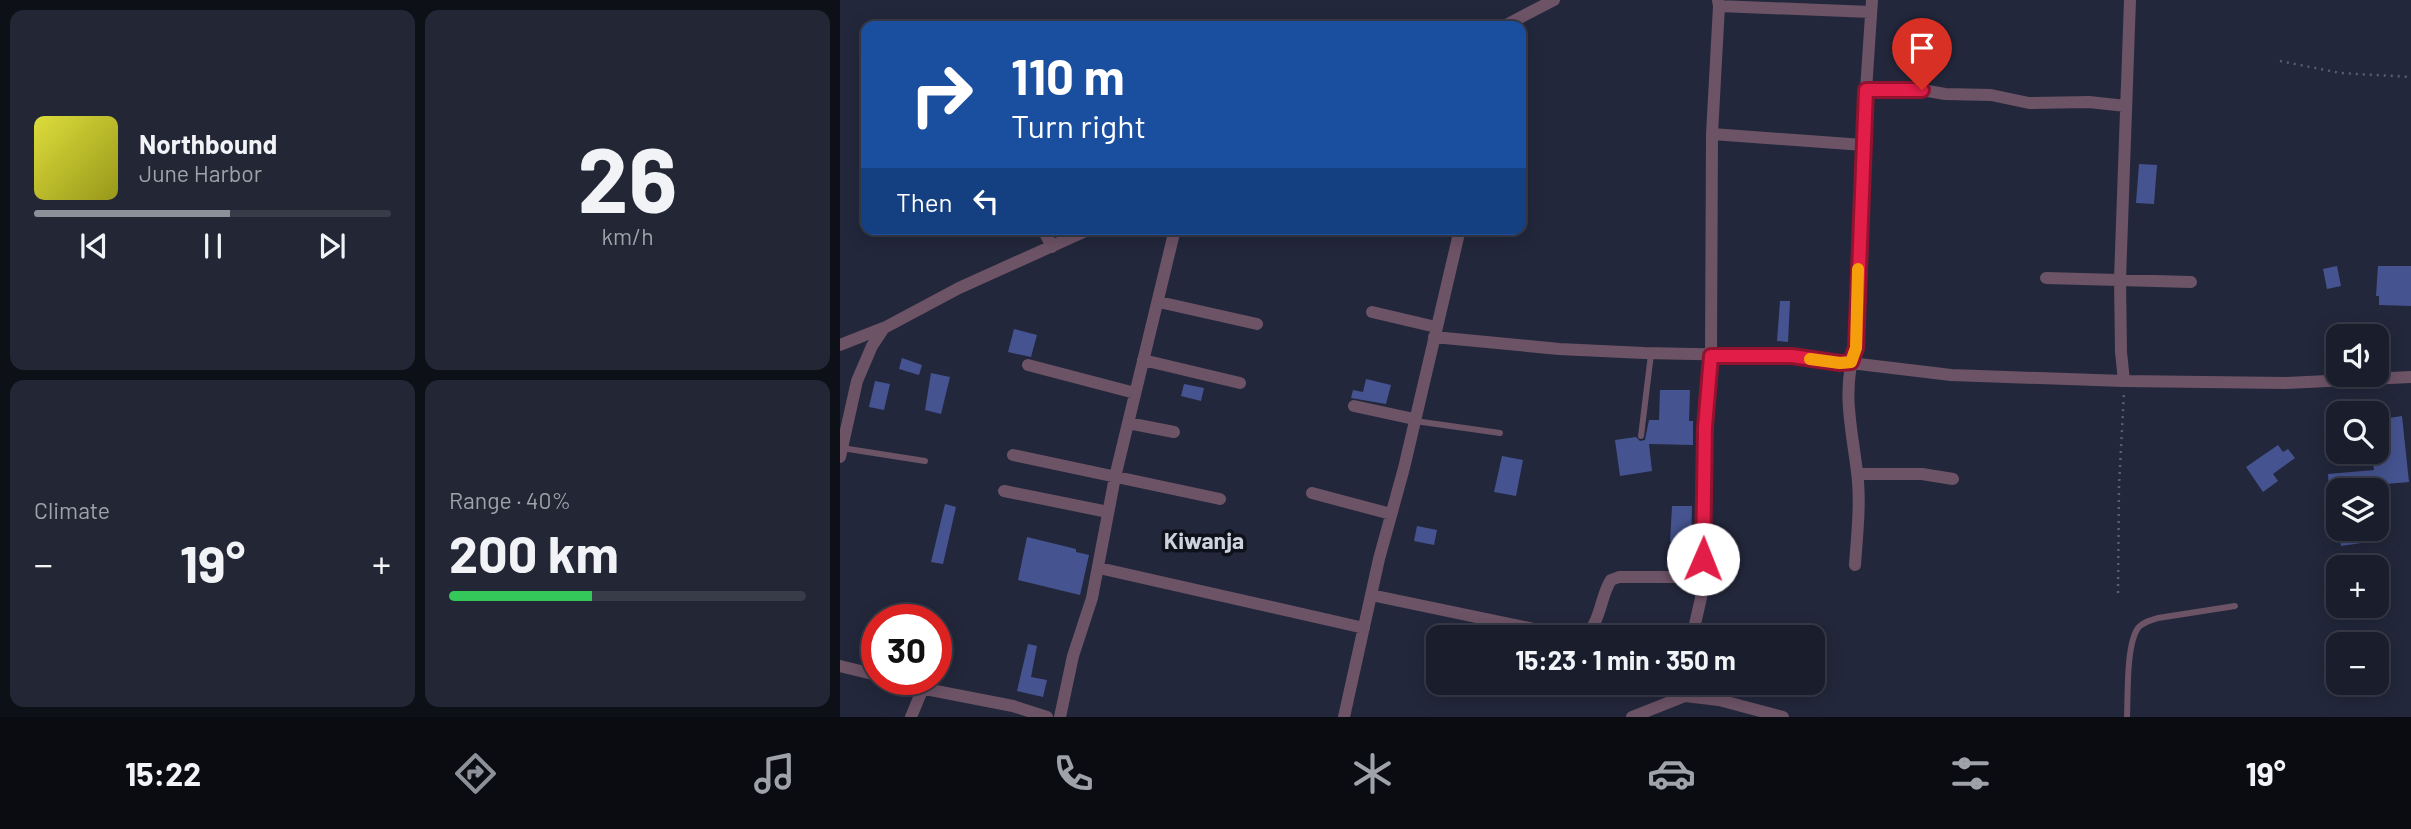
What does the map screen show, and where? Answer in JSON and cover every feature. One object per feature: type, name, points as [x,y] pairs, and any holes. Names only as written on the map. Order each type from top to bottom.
[{"type":"street","points":[[1514,21],[1554,0]]},
{"type":"street","points":[[2124,382],[2120,279],[2130,0]]},
{"type":"street","points":[[1694,625],[1702,577],[1705,427],[1711,356],[1712,134],[1719,3],[1872,6],[1863,145],[1856,348],[1851,362],[1847,397],[1858,474],[1855,565]]},
{"type":"street","points":[[1866,90],[1922,90],[1945,94],[1991,95],[2029,103],[2089,102],[2126,106]]},
{"type":"street","points":[[1712,134],[1863,145]]},
{"type":"street","points":[[1046,235],[1052,247]]},
{"type":"street","points":[[840,345],[884,328],[958,288],[1077,235]]},
{"type":"street","points":[[1060,717],[1073,656],[1099,568],[1115,477],[1174,235]]},
{"type":"street","points":[[1344,717],[1352,669],[1459,235]]},
{"type":"street","points":[[2046,278],[2191,282]]},
{"type":"street","points":[[1159,302],[1258,324]]},
{"type":"street","points":[[1372,312],[1435,332],[1559,349],[1711,356],[1792,356],[1951,375],[2124,382],[2285,383],[2411,377]]},
{"type":"street","points":[[841,453],[857,381],[872,346],[884,328]]},
{"type":"street","points":[[1143,360],[1240,383]]},
{"type":"street","points":[[1028,365],[1135,393]]},
{"type":"street","points":[[1354,406],[1414,420]]},
{"type":"street","points":[[1128,423],[1174,432]]},
{"type":"street","points":[[1013,455],[1220,499]]},
{"type":"street","points":[[1858,474],[1922,474],[1953,479]]},
{"type":"street","points":[[1004,491],[1108,512]]},
{"type":"street","points":[[1312,494],[1391,514]]},
{"type":"street","points":[[1099,568],[1364,628]]},
{"type":"street","points":[[1594,625],[1611,580],[1619,577],[1702,577]]},
{"type":"street","points":[[1371,594],[1516,625]]},
{"type":"street","points":[[840,666],[861,671]]},
{"type":"street","points":[[952,694],[1013,706],[1048,717]]},
{"type":"street","points":[[911,717],[920,695]]},
{"type":"street","points":[[1632,717],[1685,696],[1719,700],[1783,717]]},
{"type":"lane","points":[[1641,436],[1651,354]]},
{"type":"lane","points":[[1414,420],[1500,433]]},
{"type":"lane","points":[[841,453],[925,461]]},
{"type":"lane","points":[[2127,717],[2131,654],[2138,628],[2158,618],[2235,606]]},
{"type":"path","points":[[2280,61],[2340,73],[2411,77]]},
{"type":"path","points":[[2118,593],[2124,382]]},
{"type":"building","points":[[2139,164],[2157,165],[2154,204],[2136,203]]},
{"type":"building","points":[[2337,266],[2341,286],[2327,289],[2323,269]]},
{"type":"building","points":[[2378,266],[2411,266],[2411,306],[2379,305],[2379,296],[2376,296]]},
{"type":"building","points":[[1780,301],[1790,301],[1788,342],[1777,341]]},
{"type":"building","points":[[1014,329],[1037,335],[1031,357],[1008,352]]},
{"type":"building","points":[[902,358],[922,365],[919,375],[899,369]]},
{"type":"building","points":[[931,373],[950,377],[941,414],[925,410]]},
{"type":"building","points":[[1366,379],[1391,385],[1386,404],[1351,398],[1353,390],[1363,392]]},
{"type":"building","points":[[875,381],[890,384],[884,410],[869,407]]},
{"type":"building","points":[[1184,384],[1204,388],[1201,401],[1181,396]]},
{"type":"building","points":[[1660,390],[1690,390],[1689,421],[1693,421],[1693,445],[1649,444],[1652,471],[1620,476],[1615,440],[1636,437],[1640,441],[1645,440],[1649,420],[1659,420]]},
{"type":"building","points":[[2402,416],[2409,482],[2389,484],[2389,478],[2328,478],[2328,474],[2374,470],[2373,464],[2389,464],[2389,418]]},
{"type":"building","points":[[2278,445],[2283,452],[2288,449],[2295,458],[2273,474],[2278,481],[2263,492],[2246,467]]},
{"type":"building","points":[[1502,456],[1523,460],[1516,496],[1494,492]]},
{"type":"building","points":[[945,504],[956,507],[943,564],[931,562]]},
{"type":"building","points":[[1672,506],[1692,506],[1691,543],[1670,542]]},
{"type":"building","points":[[1417,526],[1437,530],[1434,545],[1414,541]]},
{"type":"building","points":[[1027,537],[1076,549],[1076,552],[1089,555],[1080,595],[1018,580]]},
{"type":"building","points":[[2340,541],[2375,541],[2341,546]]},
{"type":"building","points":[[1028,644],[1037,646],[1031,677],[1047,680],[1043,697],[1017,691]]},
{"type":"slow traffic","points":[[1810,359],[1851,362],[1856,348],[1858,269]]},
{"type":"district","name":"Kiwanja","points":[[1204,541]]},
{"type":"route","points":[[1703,559],[1705,427],[1711,356],[1792,356],[1840,363],[1851,362],[1856,348],[1866,90],[1922,90]]}]
